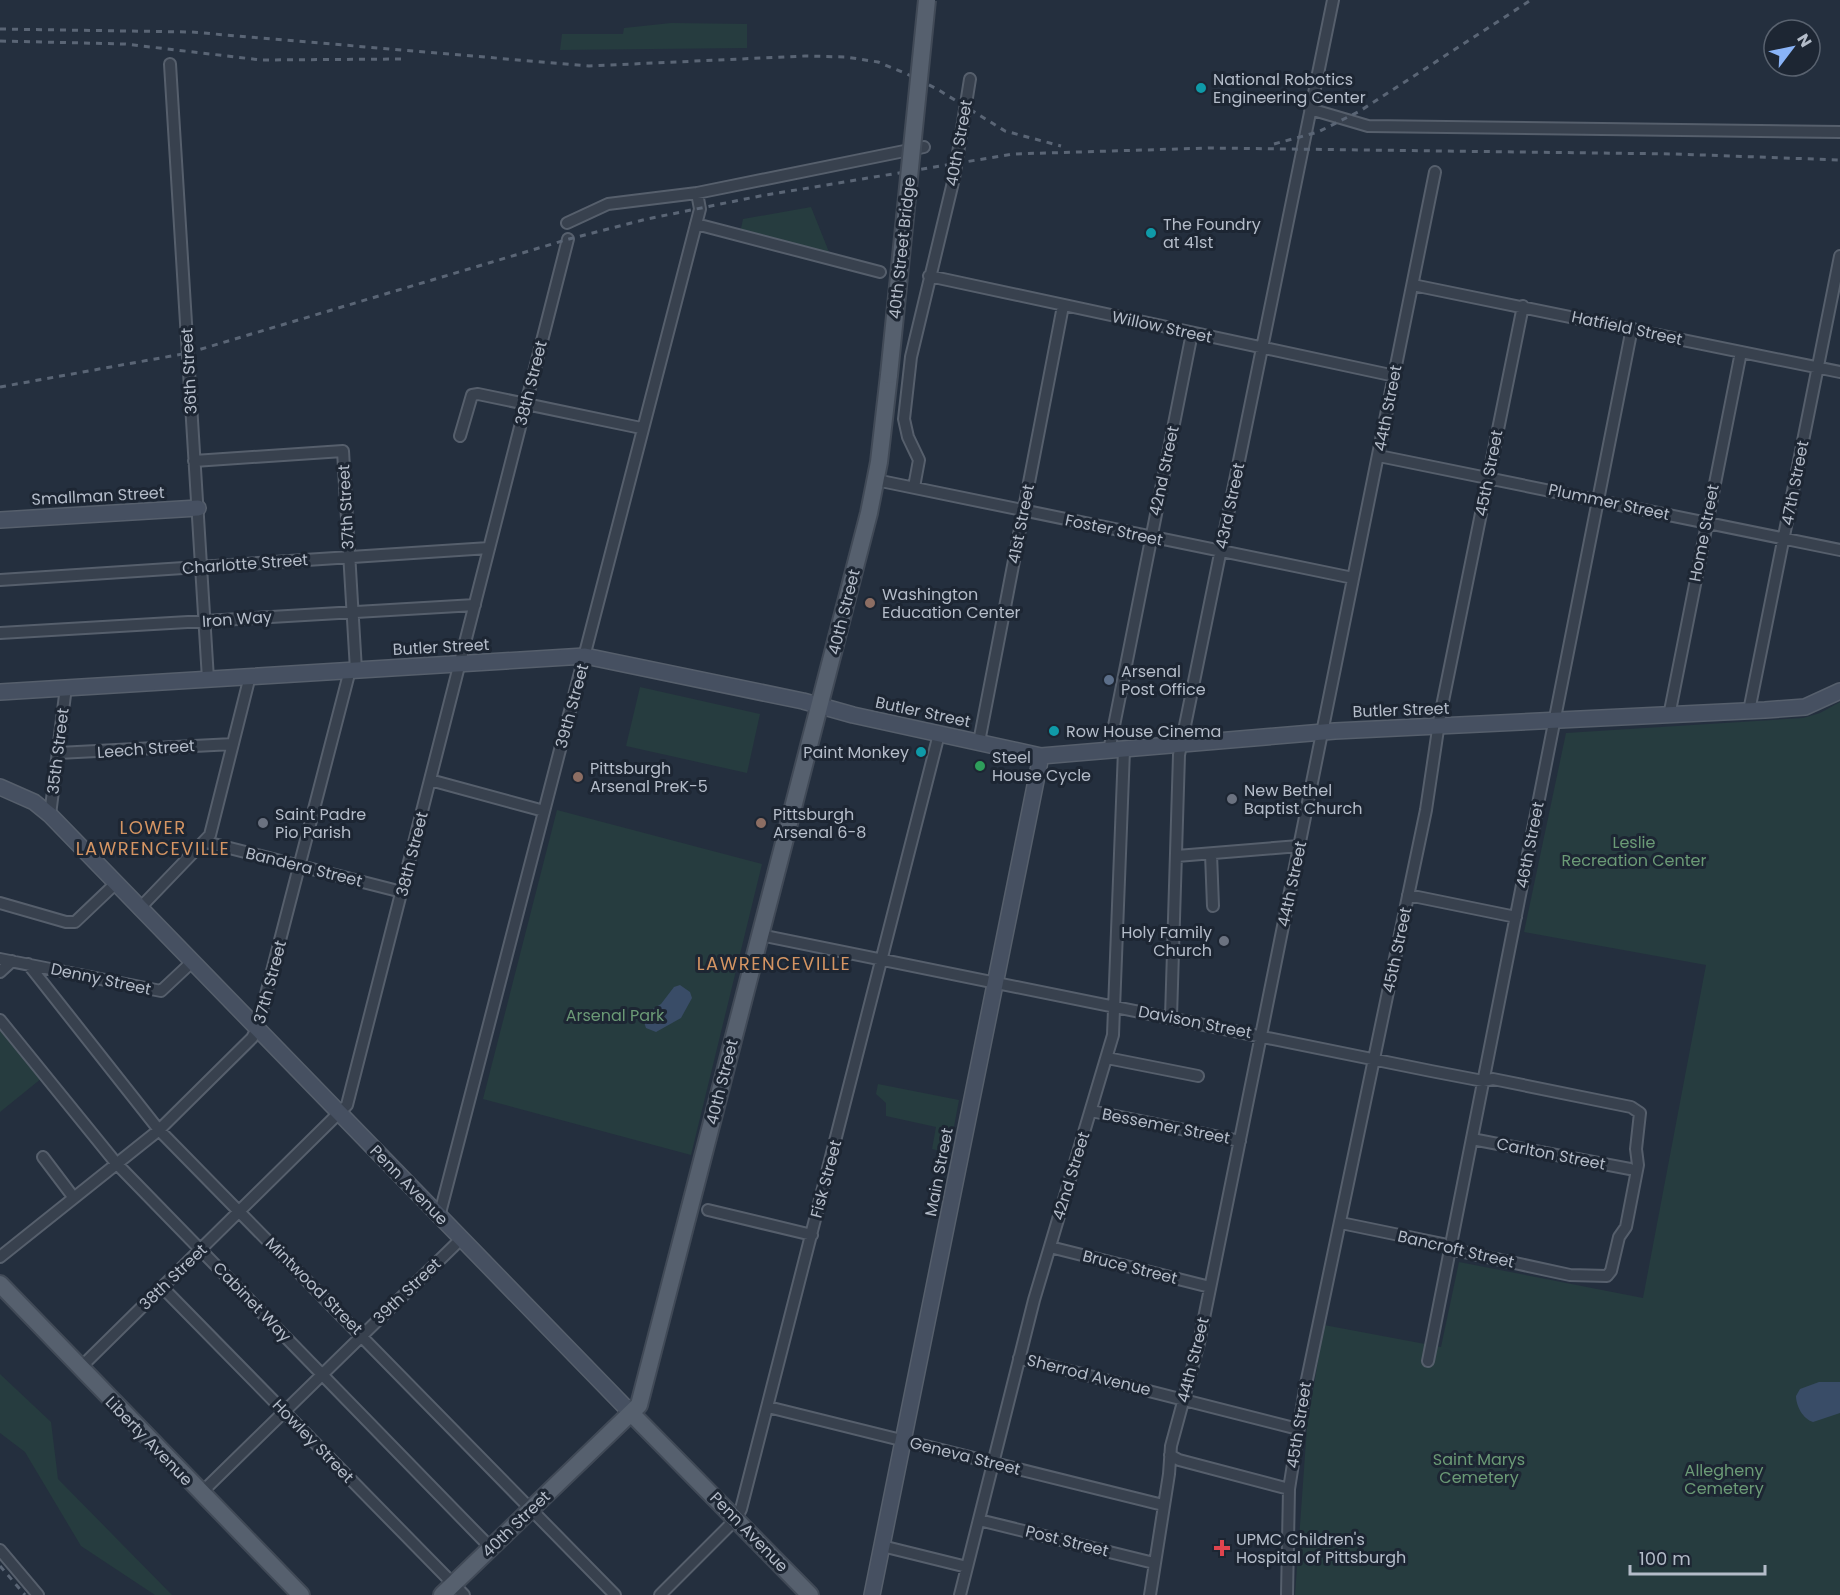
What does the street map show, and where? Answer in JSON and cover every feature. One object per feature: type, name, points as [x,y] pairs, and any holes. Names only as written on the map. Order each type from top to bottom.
[{"type":"main road","name":"40th Street Bridge","points":[[874,488],[889,375],[927,0]]},
{"type":"main road","name":"40th Street","points":[[453,1591],[491,1548],[639,1405],[874,488]]},
{"type":"main road","name":"Smallman Street","points":[[0,520],[198,508]]},
{"type":"main road","name":"Butler Street","points":[[0,692],[585,656],[1041,756],[1323,732],[1669,716],[1805,707],[1840,691]]},
{"type":"main road","name":"Main Street","points":[[872,1595],[1041,756]]},
{"type":"main road","name":"Penn Avenue","points":[[0,787],[34,801],[50,815],[114,884],[460,1240],[810,1595]]},
{"type":"main road","name":"Liberty Avenue","points":[[0,1284],[200,1494],[301,1595]]},
{"type":"street","name":"43rd Street","points":[[1171,1017],[1181,745],[1333,0]]},
{"type":"street","name":"36th Street","points":[[171,64],[208,679]]},
{"type":"street","name":"40th Street","points":[[914,487],[919,460],[908,438],[904,419],[911,357],[928,276],[954,178],[970,80]]},
{"type":"street","points":[[1310,109],[1368,126],[1840,132]]},
{"type":"street","points":[[567,223],[608,204],[697,193],[924,147]]},
{"type":"street","name":"44th Street","points":[[1150,1595],[1170,1455],[1210,1287],[1435,172]]},
{"type":"street","name":"39th Street","points":[[440,1217],[585,656],[641,428],[700,209],[697,193]]},
{"type":"street","points":[[696,224],[880,272]]},
{"type":"street","name":"38th Street","points":[[80,1368],[347,1105],[568,239]]},
{"type":"street","name":"47th Street","points":[[1749,711],[1840,256]]},
{"type":"street","name":"Willow Street","points":[[928,276],[1395,376]]},
{"type":"street","name":"Hatfield Street","points":[[1413,285],[1840,372]]},
{"type":"street","name":"41st Street","points":[[979,742],[1063,306]]},
{"type":"street","name":"45th Street","points":[[1287,1595],[1289,1489],[1319,1309],[1341,1223],[1375,1058],[1440,727],[1440,716],[1523,306]]},
{"type":"street","name":"46th Street","points":[[1428,1361],[1632,328]]},
{"type":"street","name":"42nd Street","points":[[961,1594],[1019,1358],[1113,1035],[1117,750],[1150,537],[1192,333]]},
{"type":"street","name":"Home Street","points":[[1669,716],[1741,352]]},
{"type":"street","points":[[460,436],[472,395],[641,428]]},
{"type":"street","name":"37th Street","points":[[0,1257],[159,1130],[252,1038],[257,1029],[353,670],[353,612],[343,451],[194,461]]},
{"type":"street","name":"Plummer Street","points":[[1379,456],[1840,550]]},
{"type":"street","name":"Foster Street","points":[[874,488],[914,487],[1353,578]]},
{"type":"street","name":"Charlotte Street","points":[[0,579],[489,548]]},
{"type":"street","name":"Iron Way","points":[[0,633],[474,605]]},
{"type":"street","points":[[139,909],[206,842],[250,676]]},
{"type":"street","name":"35th Street","points":[[50,815],[66,687]]},
{"type":"street","name":"Fisk Street","points":[[660,1595],[736,1519],[768,1407],[939,734]]},
{"type":"street","name":"Leech Street","points":[[58,753],[233,744]]},
{"type":"street","points":[[430,780],[544,811]]},
{"type":"street","name":"Bandera Street","points":[[206,842],[402,892]]},
{"type":"street","points":[[1177,856],[1299,846]]},
{"type":"street","points":[[1210,854],[1213,906]]},
{"type":"street","points":[[0,903],[66,922],[75,922],[114,884]]},
{"type":"street","points":[[1408,895],[1516,917]]},
{"type":"street","name":"Davison Street","points":[[760,934],[1483,1081],[1493,1079],[1631,1107]]},
{"type":"street","name":"Denny Street","points":[[0,959],[161,991],[192,962]]},
{"type":"street","points":[[0,972],[12,961]]},
{"type":"street","name":"Mintwood Street","points":[[28,964],[159,1130],[615,1595]]},
{"type":"street","name":"Cabinet Way","points":[[0,1020],[116,1163],[491,1548]]},
{"type":"street","points":[[1107,1058],[1198,1076]]},
{"type":"street","name":"Bancroft Street","points":[[1341,1223],[1443,1244],[1450,1249],[1570,1275],[1601,1277],[1611,1271],[1619,1237],[1626,1227],[1638,1165],[1636,1149],[1641,1115],[1638,1110],[1631,1107]]},
{"type":"street","name":"Bessemer Street","points":[[1091,1111],[1240,1141]]},
{"type":"street","name":"Carlton Street","points":[[1472,1139],[1630,1169]]},
{"type":"street","points":[[43,1157],[74,1198]]},
{"type":"street","points":[[708,1210],[812,1234]]},
{"type":"street","name":"39th Street","points":[[200,1494],[460,1240]]},
{"type":"street","name":"Bruce Street","points":[[1050,1247],[1210,1287]]},
{"type":"street","name":"Howley Street","points":[[163,1288],[284,1411],[453,1591]]},
{"type":"street","name":"Sherrod Avenue","points":[[1019,1358],[1298,1429]]},
{"type":"street","name":"Geneva Street","points":[[768,1407],[1163,1505]]},
{"type":"street","points":[[1170,1455],[1179,1460],[1289,1489]]},
{"type":"street","name":"Post Street","points":[[979,1520],[1154,1563]]},
{"type":"street","points":[[882,1546],[967,1567]]},
{"type":"street","points":[[0,1550],[39,1595]]},
{"type":"green space","points":[[671,23],[747,24],[747,48],[560,50],[562,34],[623,34],[624,28]]},
{"type":"green space","points":[[811,207],[829,252],[822,255],[740,233],[743,219]]},
{"type":"green space","points":[[640,687],[760,714],[747,773],[626,746]]},
{"type":"green space","points":[[1840,702],[1840,1595],[1295,1595],[1307,1427],[1324,1325],[1441,1347],[1459,1262],[1643,1298],[1706,965],[1524,932],[1566,733],[1803,718],[1820,713]]},
{"type":"green space","name":"Arsenal Park","points":[[557,810],[762,864],[691,1155],[483,1099]]},
{"type":"green space","points":[[0,1026],[42,1078],[0,1112]]},
{"type":"green space","points":[[878,1084],[959,1100],[949,1153],[932,1149],[936,1127],[886,1116],[886,1103],[876,1094]]},
{"type":"green space","points":[[0,1374],[51,1422],[58,1479],[172,1595],[155,1595],[81,1546],[25,1452],[0,1433]]},
{"type":"water","points":[[680,985],[690,992],[692,998],[681,1018],[656,1032],[646,1028],[644,1022],[648,1012],[661,1004],[674,987]]},
{"type":"water","points":[[1819,1382],[1840,1382],[1840,1413],[1813,1422],[1801,1412],[1796,1396],[1800,1389]]},
{"type":"railway","points":[[1274,144],[1318,132],[1360,111],[1531,0]]},
{"type":"railway","points":[[0,29],[191,32],[589,66],[805,56],[846,57],[878,62],[907,74],[937,89],[1005,131],[1061,146]]},
{"type":"railway","points":[[0,41],[125,44],[261,60],[404,59]]},
{"type":"railway","points":[[0,387],[188,353],[569,239],[647,219],[760,196],[1013,154],[1210,148],[1675,154],[1840,160]]},
{"type":"railway","points":[[0,1566],[25,1595]]},
{"type":"place","name":"National Robotics Engineering Center","points":[[1201,88]]},
{"type":"place","name":"The Foundry at 41st","points":[[1151,233]]},
{"type":"place","name":"Washington Education Center","points":[[870,603]]},
{"type":"place","name":"Arsenal Post Office","points":[[1109,680]]},
{"type":"place","name":"Row House Cinema","points":[[1054,731]]},
{"type":"place","name":"Paint Monkey","points":[[921,752]]},
{"type":"place","name":"Steel House Cycle","points":[[980,766]]},
{"type":"place","name":"Pittsburgh Arsenal PreK-5","points":[[578,777]]},
{"type":"place","name":"New Bethel Baptist Church","points":[[1232,799]]},
{"type":"place","name":"Saint Padre Pio Parish","points":[[263,823]]},
{"type":"place","name":"Pittsburgh Arsenal 6-8","points":[[761,823]]},
{"type":"place","name":"Holy Family Church","points":[[1224,941]]},
{"type":"place","name":"UPMC Children's Hospital of Pittsburgh","points":[[1222,1548]]},
{"type":"district","name":"LOWER LAWRENCEVILLE","points":[[153,837]]},
{"type":"district","name":"LAWRENCEVILLE","points":[[774,963]]},
{"type":"park label","name":"Leslie Recreation Center","points":[[1634,851]]},
{"type":"park label","name":"Saint Marys Cemetery","points":[[1479,1468]]},
{"type":"park label","name":"Allegheny Cemetery","points":[[1724,1479]]}]
